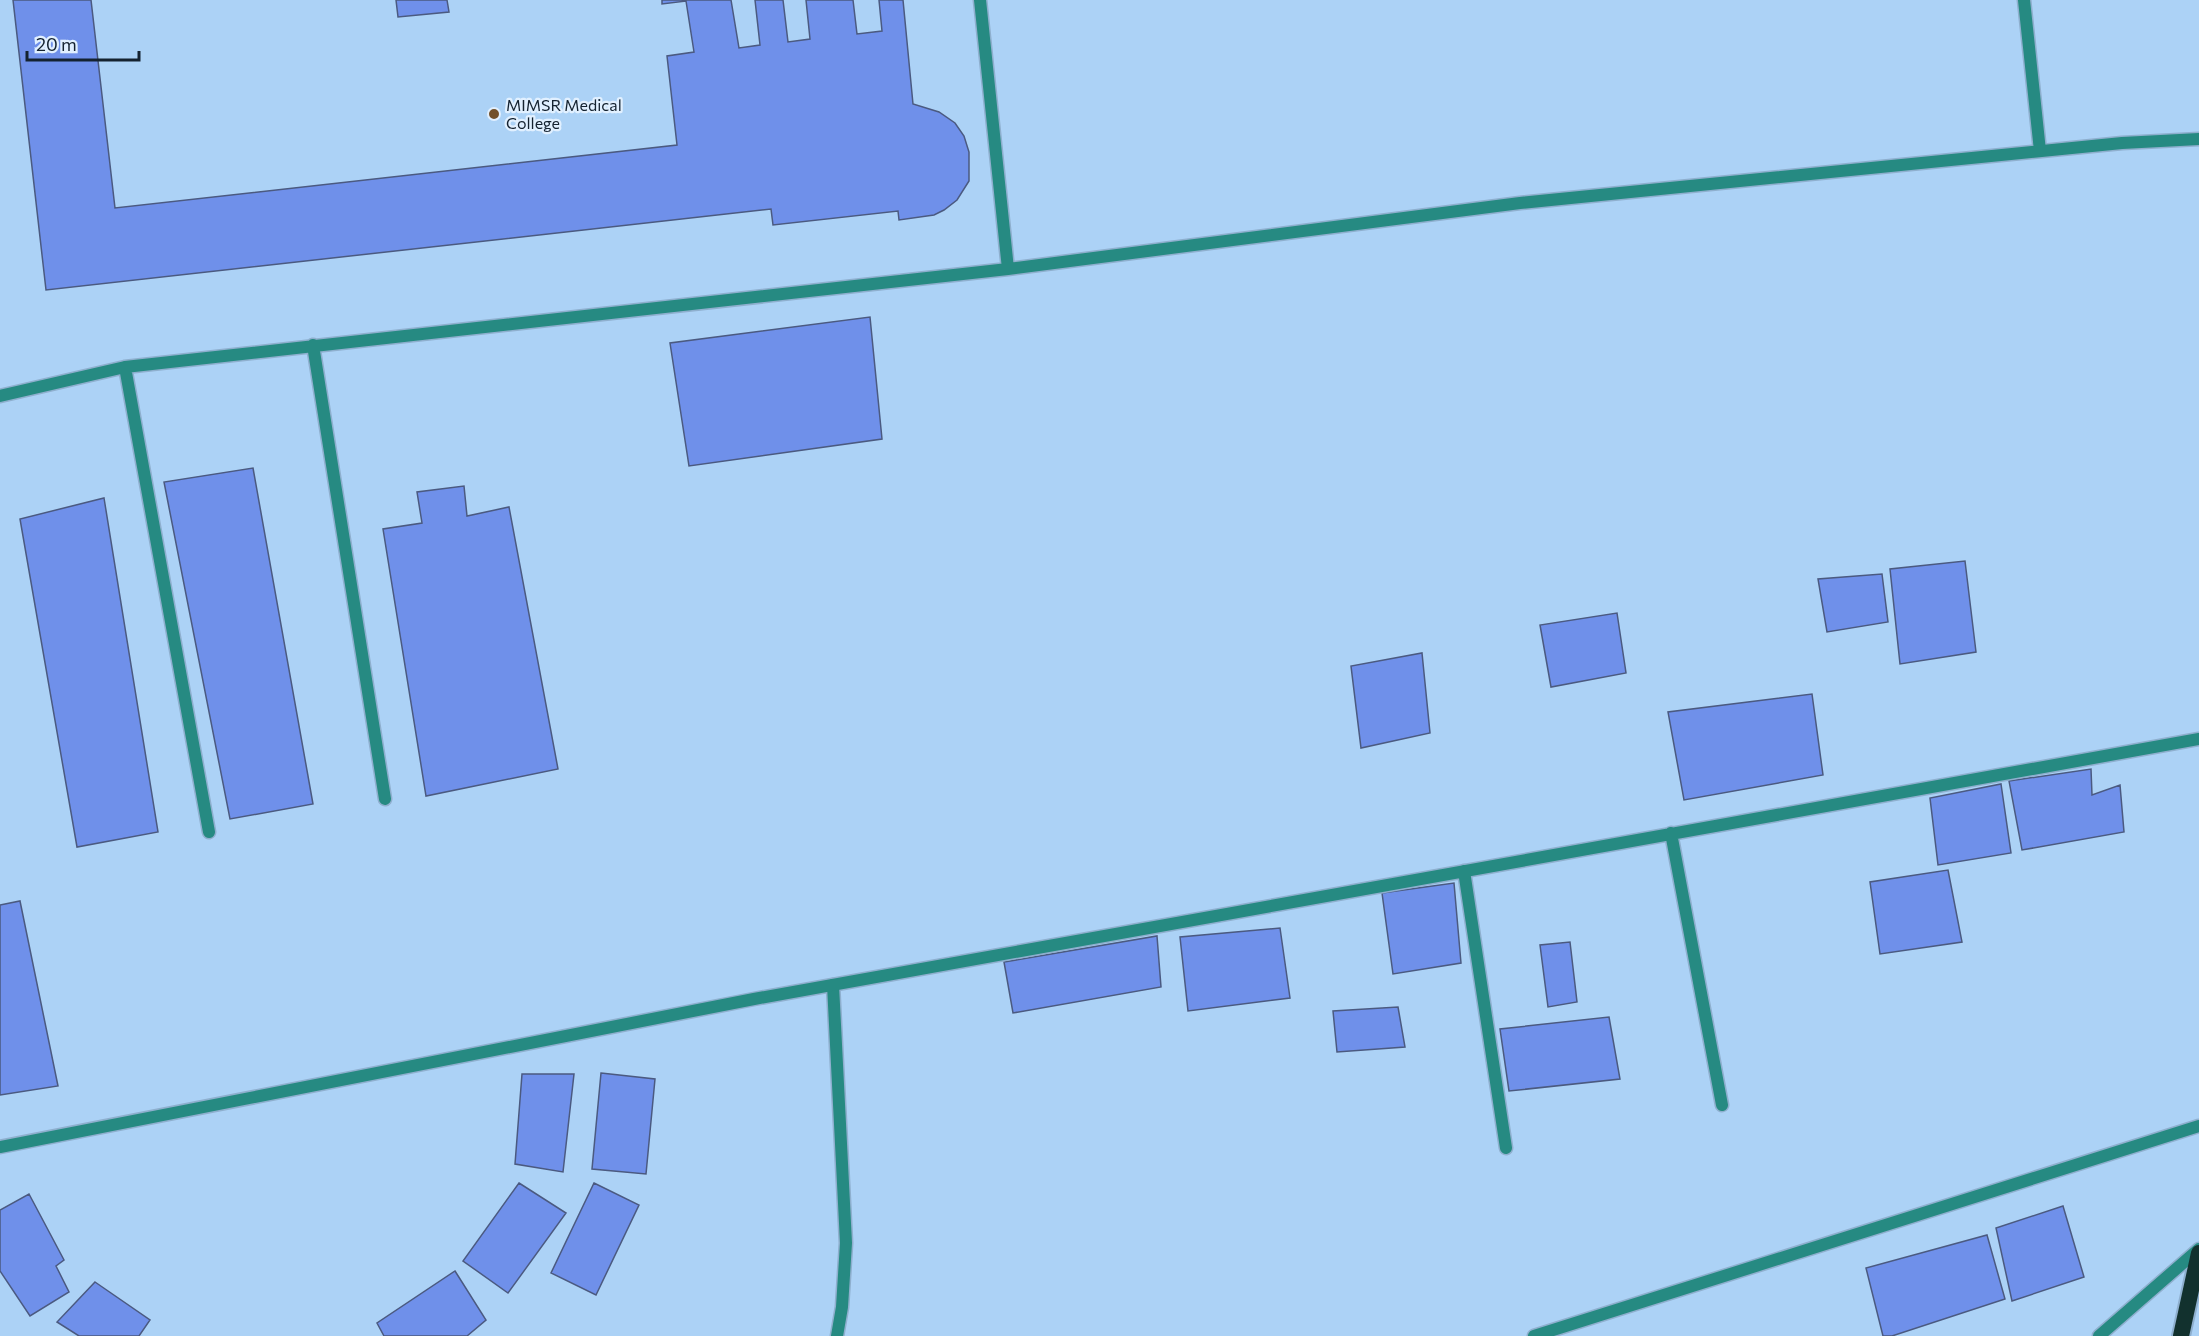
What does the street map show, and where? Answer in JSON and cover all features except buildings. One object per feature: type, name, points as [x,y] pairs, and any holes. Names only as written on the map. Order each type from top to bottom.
[{"type":"highway","points":[[2181,1336],[2199,1251]]},
{"type":"street","points":[[980,0],[1008,269]]},
{"type":"street","points":[[2024,0],[2040,151]]},
{"type":"street","points":[[0,396],[125,367],[1008,269],[1520,203],[2040,151],[2199,139]]},
{"type":"street","points":[[313,345],[385,799]]},
{"type":"street","points":[[125,367],[209,832]]},
{"type":"street","points":[[0,1147],[833,985],[2199,739]]},
{"type":"street","points":[[1671,833],[1722,1105]]},
{"type":"street","points":[[1464,871],[1506,1148]]},
{"type":"street","points":[[833,985],[846,1244],[842,1307],[837,1336]]},
{"type":"street","points":[[1534,1336],[2199,1126]]},
{"type":"street","points":[[2099,1336],[2199,1251]]},
{"type":"place","name":"MIMSR Medical College","points":[[494,114]]}]
